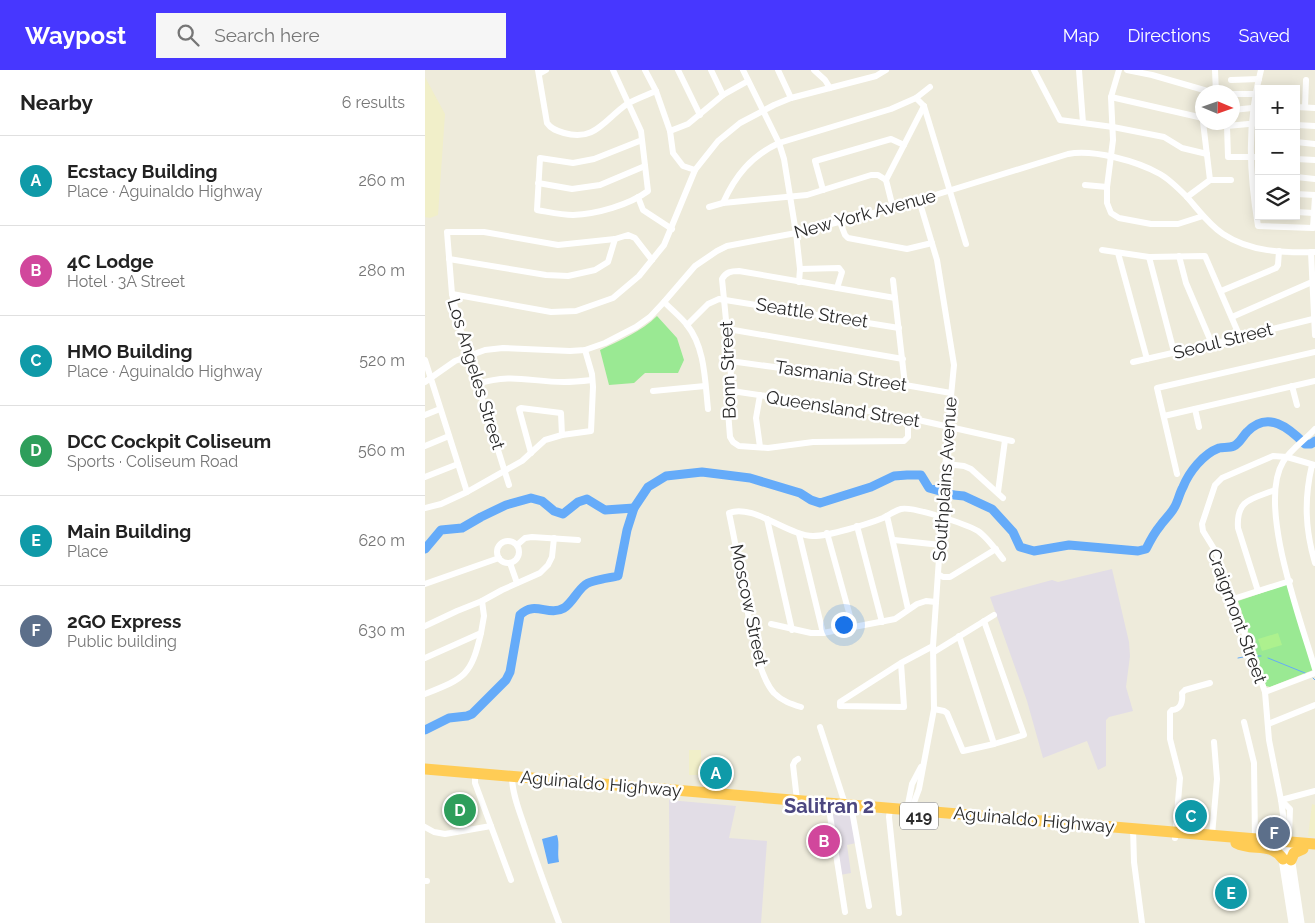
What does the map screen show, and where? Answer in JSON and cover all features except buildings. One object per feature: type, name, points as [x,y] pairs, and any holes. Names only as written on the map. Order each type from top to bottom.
[{"type":"highway","name":"Aguinaldo Highway","points":[[425,770],[512,780],[829,809],[849,808]]},
{"type":"highway","name":"Aguinaldo Highway","points":[[425,776],[475,776]]},
{"type":"highway","name":"Aguinaldo Highway","points":[[512,780],[797,800],[849,808],[1133,831],[1236,843],[1315,844]]},
{"type":"highway","name":"Aguinaldo Highway","points":[[1175,835],[1212,835],[1255,839],[1315,850]]},
{"type":"highway","points":[[1236,843],[1242,846],[1273,850],[1287,860],[1303,848]]},
{"type":"main road","points":[[1286,845],[1293,923]]},
{"type":"main road","points":[[1287,860],[1300,923]]},
{"type":"street","points":[[546,70],[538,72],[547,123],[550,127],[571,135],[584,136],[596,131],[629,103],[656,91]]},
{"type":"street","points":[[613,70],[641,131],[648,191],[609,209],[590,213],[571,215],[537,210],[540,158],[573,163],[595,159],[642,140]]},
{"type":"street","points":[[645,70],[656,91],[670,131],[673,153],[683,166],[695,170]]},
{"type":"street","points":[[678,70],[700,115]]},
{"type":"street","points":[[711,70],[723,95]]},
{"type":"street","points":[[743,70],[779,143],[784,159],[796,233],[800,269],[799,282]]},
{"type":"street","points":[[778,70],[791,98]]},
{"type":"street","points":[[814,70],[825,80],[830,88]]},
{"type":"street","points":[[452,294],[551,312],[576,311],[613,298],[639,276],[664,245],[695,170],[717,141],[740,123],[762,110],[791,98],[876,76],[886,70]]},
{"type":"street","points":[[1034,70],[1059,120],[1113,127],[1164,138],[1182,148],[1207,154]]},
{"type":"street","points":[[1079,70],[1083,123]]},
{"type":"street","points":[[1119,70],[1111,97],[1113,127],[1107,186],[1107,203],[1111,212],[1119,218],[1151,224],[1178,224],[1203,216]]},
{"type":"street","points":[[1127,70],[1195,88]]},
{"type":"street","points":[[1215,70],[1216,85]]},
{"type":"street","points":[[1258,85],[1261,70]]},
{"type":"street","points":[[1231,80],[1259,79]]},
{"type":"street","points":[[1305,107],[1306,80]]},
{"type":"street","points":[[670,131],[688,124],[723,95],[748,81]]},
{"type":"street","points":[[723,204],[732,184],[750,161],[767,148],[891,110],[916,98],[930,87]]},
{"type":"street","points":[[1240,94],[1255,94]]},
{"type":"street","points":[[1111,97],[1195,116]]},
{"type":"street","points":[[916,98],[923,106],[966,244]]},
{"type":"street","points":[[893,208],[886,180],[923,106]]},
{"type":"street","points":[[1240,109],[1255,106]]},
{"type":"street","points":[[1300,107],[1315,108]]},
{"type":"street","points":[[1255,157],[1250,156],[1229,157],[1227,126],[1255,123],[1250,140],[1250,156],[1255,175]]},
{"type":"street","points":[[1300,125],[1315,126]]},
{"type":"street","points":[[1204,130],[1210,180]]},
{"type":"street","points":[[823,190],[815,161],[891,139],[904,145]]},
{"type":"street","points":[[1250,140],[1255,140]]},
{"type":"street","points":[[1300,142],[1315,144]]},
{"type":"street","name":"New York Avenue","points":[[428,380],[455,361],[485,350],[503,348],[553,351],[585,350],[605,343],[636,327],[650,317],[695,266],[727,246],[796,233],[893,208],[1068,154],[1088,153],[1111,157],[1161,174],[1187,197],[1213,227],[1235,241],[1263,250],[1313,252]]},
{"type":"street","points":[[1300,159],[1315,160]]},
{"type":"street","points":[[538,183],[573,189],[600,185],[645,166]]},
{"type":"street","points":[[709,208],[723,204],[791,198],[871,175],[878,175],[886,180]]},
{"type":"street","points":[[1300,178],[1315,179]]},
{"type":"street","points":[[1187,197],[1210,180],[1231,180]]},
{"type":"street","points":[[1085,185],[1107,186]]},
{"type":"street","points":[[1258,220],[1258,226],[1313,228],[1315,196],[1300,194]]},
{"type":"street","points":[[638,197],[643,210],[672,229]]},
{"type":"street","name":"Southplains Avenue","points":[[909,812],[919,789],[934,708],[933,649],[954,365],[937,260],[919,200]]},
{"type":"street","points":[[1300,212],[1314,213]]},
{"type":"street","points":[[840,222],[848,238],[907,248],[932,243]]},
{"type":"street","name":"Los Angeles Street","points":[[509,485],[459,325],[452,294],[447,232],[484,232],[558,244],[615,239]]},
{"type":"street","points":[[449,259],[546,275],[568,276],[595,270],[608,262],[615,239],[627,235],[631,236],[652,260]]},
{"type":"street","points":[[1102,250],[1149,257],[1205,256],[1240,337]]},
{"type":"street","points":[[1221,291],[1276,268],[1279,262],[1279,252]]},
{"type":"street","points":[[1313,252],[1312,282],[1315,334]]},
{"type":"street","points":[[1118,253],[1147,359]]},
{"type":"street","points":[[1179,256],[1186,284],[1212,344]]},
{"type":"street","points":[[1149,257],[1174,352]]},
{"type":"street","points":[[800,269],[839,268],[842,272],[837,288]]},
{"type":"street","name":"Bonn Street","points":[[895,298],[739,271],[729,272],[722,279],[728,329],[732,391],[728,411],[730,437],[739,446],[760,447],[813,442],[904,441],[908,437],[908,419]]},
{"type":"street","points":[[893,280],[905,385]]},
{"type":"street","points":[[1232,317],[1312,282]]},
{"type":"street","points":[[687,325],[708,304],[719,299],[725,299]]},
{"type":"street","name":"Seattle Street","points":[[725,299],[899,328]]},
{"type":"street","points":[[664,302],[687,325],[698,344],[708,409]]},
{"type":"street","name":"Seoul Street","points":[[1133,362],[1313,319]]},
{"type":"street","points":[[728,329],[903,359]]},
{"type":"street","points":[[425,508],[441,504],[467,492],[522,461],[545,440],[562,435],[591,432],[592,380],[585,350]]},
{"type":"street","points":[[1177,474],[1157,388],[1315,352]]},
{"type":"street","points":[[425,360],[428,380],[440,409],[467,492]]},
{"type":"street","name":"Tasmania Street","points":[[730,361],[951,393]]},
{"type":"street","points":[[478,384],[494,379],[511,378],[566,382],[592,380]]},
{"type":"street","points":[[1164,416],[1315,381]]},
{"type":"street","points":[[653,391],[705,386]]},
{"type":"street","points":[[1292,386],[1297,406]]},
{"type":"street","name":"Queensland Street","points":[[732,391],[896,415],[1009,440],[998,492]]},
{"type":"street","points":[[760,395],[756,418],[760,447]]},
{"type":"street","points":[[531,453],[518,412],[521,408],[561,413],[562,435]]},
{"type":"street","points":[[425,415],[440,409]]},
{"type":"street","points":[[1195,409],[1199,427]]},
{"type":"street","points":[[1315,429],[1287,457],[1280,469],[1275,490],[1276,523],[1289,581],[1315,668]]},
{"type":"street","points":[[425,446],[449,436]]},
{"type":"street","name":"Craigmont Street","points":[[1286,845],[1281,800],[1269,740],[1265,692],[1216,552],[1203,531],[1202,524],[1215,485],[1222,478],[1273,456],[1287,457],[1314,465]]},
{"type":"street","points":[[425,477],[458,464]]},
{"type":"street","points":[[946,464],[964,466],[971,469],[1003,498]]},
{"type":"street","points":[[1314,465],[1307,485],[1306,504],[1315,563]]},
{"type":"street","points":[[1258,591],[1238,528],[1237,518],[1239,509],[1245,501],[1275,490]]},
{"type":"street","points":[[767,519],[799,534],[813,536],[857,526],[887,516],[897,510],[910,508],[978,531],[1003,559]]},
{"type":"street","name":"Moscow Street","points":[[767,519],[744,512],[729,513],[752,630],[762,668],[768,684],[774,693],[785,702],[801,707]]},
{"type":"street","points":[[887,516],[894,540],[908,609]]},
{"type":"street","points":[[767,519],[792,630]]},
{"type":"street","points":[[857,526],[882,622]]},
{"type":"street","points":[[827,533],[853,627]]},
{"type":"street","points":[[799,534],[823,633]]},
{"type":"street","points":[[517,545],[525,538],[532,537],[577,540]]},
{"type":"street","points":[[425,626],[540,573],[548,565],[552,557],[554,538]]},
{"type":"street","points":[[894,540],[941,544]]},
{"type":"street","points":[[507,541],[514,542],[517,545],[518,555],[514,561],[510,563],[505,562],[499,558],[497,549],[501,544],[507,541]]},
{"type":"street","points":[[939,574],[943,577],[950,577],[996,549]]},
{"type":"street","points":[[425,584],[499,558]]},
{"type":"street","points":[[510,563],[517,583]]},
{"type":"street","points":[[1233,599],[1289,581]]},
{"type":"street","points":[[425,694],[454,682],[471,667],[481,634],[484,616],[482,601]]},
{"type":"street","points":[[771,624],[792,630],[823,633],[895,619],[908,609],[922,602],[936,602]]},
{"type":"street","points":[[901,663],[904,707],[840,706],[840,702],[901,663],[959,636],[994,615]]},
{"type":"street","points":[[934,708],[946,712],[963,751],[1023,735],[984,621]]},
{"type":"street","points":[[425,658],[481,634]]},
{"type":"street","points":[[959,636],[993,744]]},
{"type":"street","points":[[1265,692],[1315,673]]},
{"type":"street","points":[[1175,835],[1180,778],[1170,739],[1170,712],[1177,709],[1181,704],[1183,699],[1181,693],[1185,690],[1210,683]]},
{"type":"street","points":[[1268,724],[1315,705]]},
{"type":"street","points":[[1244,722],[1254,763],[1255,839]]},
{"type":"street","points":[[820,727],[849,808],[869,906]]},
{"type":"street","points":[[1212,835],[1217,779],[1215,742]]},
{"type":"street","points":[[797,800],[793,765],[798,760]]},
{"type":"street","points":[[475,776],[511,880]]},
{"type":"street","points":[[512,780],[539,871],[559,923]]},
{"type":"street","points":[[1281,800],[1315,791]]},
{"type":"street","points":[[829,809],[845,912]]},
{"type":"street","points":[[890,811],[899,913]]},
{"type":"street","points":[[425,827],[434,832],[445,834],[491,826]]},
{"type":"street","points":[[1133,831],[1142,923]]},
{"type":"shaded area","points":[[425,77],[445,114],[438,215],[430,218],[425,217]]},
{"type":"shaded area","points":[[1112,569],[1129,642],[1130,656],[1126,687],[1133,711],[1109,717],[1106,720],[1106,766],[1098,770],[1087,741],[1043,758],[1027,701],[990,597],[1052,580],[1058,582]]},
{"type":"shaded area","points":[[689,750],[701,750],[701,783],[699,783],[699,775],[689,775]]},
{"type":"shaded area","points":[[669,800],[736,806],[729,838],[767,841],[761,923],[670,923]]},
{"type":"shaded area","points":[[1312,804],[1315,805],[1315,837],[1308,836]]},
{"type":"shaded area","points":[[830,814],[851,815],[856,843],[847,845],[851,873],[840,875]]},
{"type":"green space","points":[[657,316],[677,338],[684,360],[678,373],[645,373],[634,383],[609,385],[600,350],[637,331]]},
{"type":"green space","points":[[1288,584],[1313,670],[1270,687],[1266,686],[1238,601]]},
{"type":"green space","points":[[1278,633],[1282,645],[1262,651],[1258,639]]},
{"type":"water","points":[[557,835],[559,862],[548,864],[542,839]]},
{"type":"waterway","points":[[425,730],[449,718],[472,714],[506,680],[510,672],[520,615],[531,609],[552,611],[564,608],[588,583],[618,576],[627,530],[634,508],[648,487],[666,476],[702,472],[750,478],[800,493],[820,503],[871,487],[894,476],[921,475],[929,488],[964,496],[992,509],[1013,532],[1020,547],[1034,551],[1069,545],[1138,551],[1146,549],[1156,531],[1177,503],[1180,492],[1193,470],[1202,459],[1213,451],[1219,448],[1234,446],[1247,432],[1263,422],[1270,422],[1285,427],[1305,444],[1311,444],[1315,441]]},
{"type":"waterway","points":[[425,549],[441,530],[462,528],[506,505],[531,498],[542,501],[554,511],[563,514],[578,502],[587,499],[605,510],[634,508]]},
{"type":"waterway","points":[[1238,658],[1249,656]]},
{"type":"waterway","points":[[1256,656],[1261,656]]},
{"type":"waterway","points":[[1268,658],[1305,673]]},
{"type":"place","name":"Ecstacy Building","points":[[716,773]]},
{"type":"place","name":"DCC Cockpit Coliseum","points":[[460,810]]},
{"type":"place","name":"HMO Building","points":[[1191,816]]},
{"type":"place","name":"2GO Express","points":[[1274,833]]},
{"type":"place","name":"4C Lodge","points":[[824,841]]},
{"type":"place","name":"Main Building","points":[[1231,893]]},
{"type":"district","name":"Salitran 2","points":[[829,806]]}]
